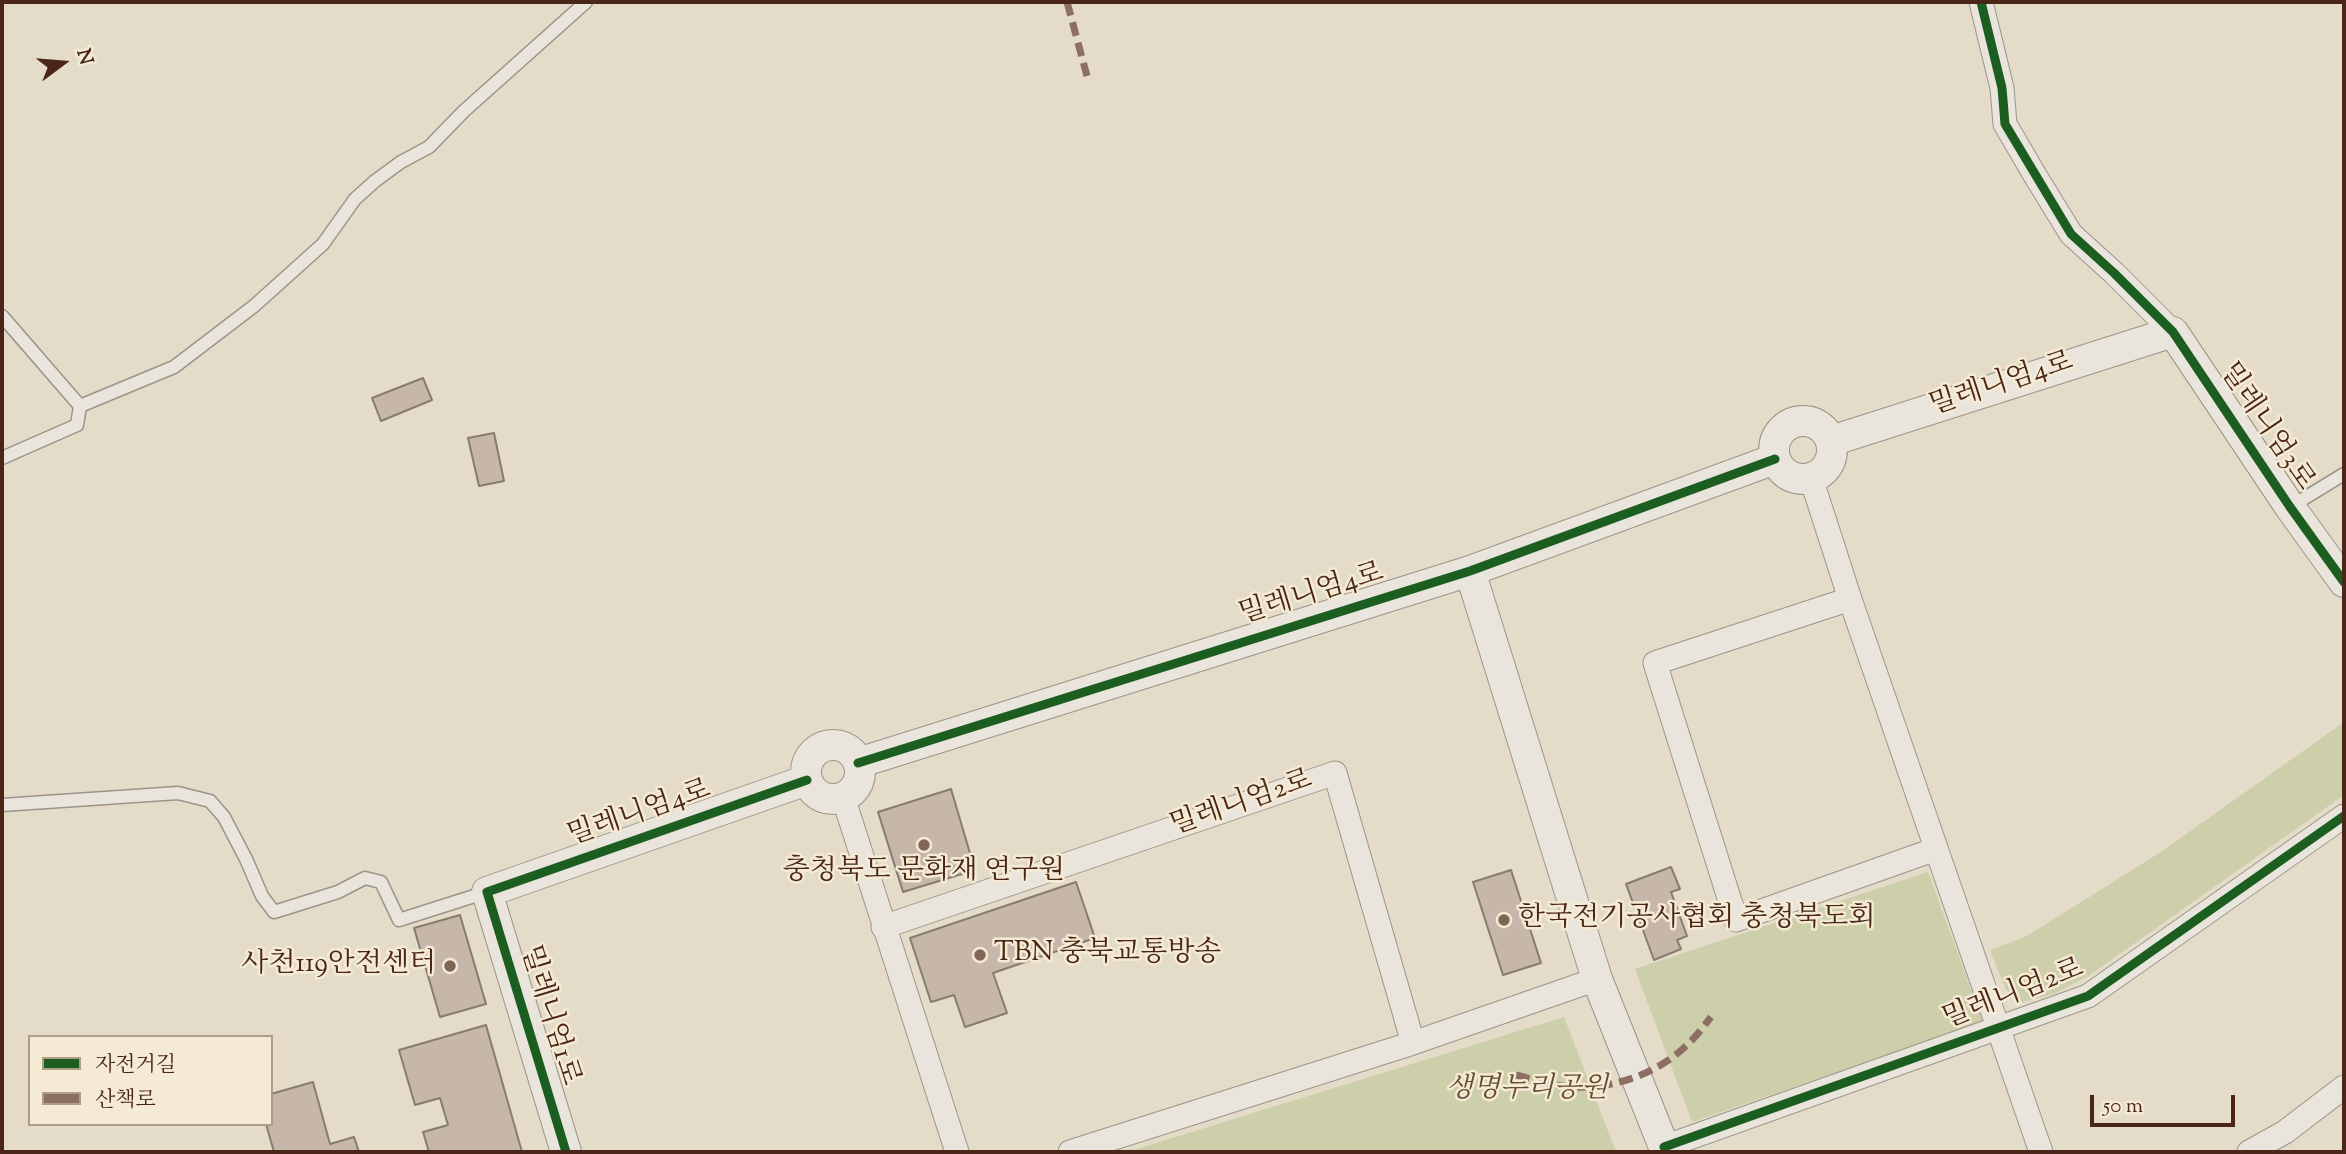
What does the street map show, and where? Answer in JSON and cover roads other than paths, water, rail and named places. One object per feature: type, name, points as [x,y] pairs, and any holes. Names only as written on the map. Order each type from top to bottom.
[{"type":"street","points":[[1981,2],[2002,88],[2005,124],[2071,234],[2173,332]]},
{"type":"street","name":"밀레니엄4로","points":[[1831,441],[2173,332]]},
{"type":"street","name":"밀레니엄3로","points":[[2173,332],[2290,507],[2344,582]]},
{"type":"street","points":[[1795,422],[1814,422],[1823,428],[1831,441],[1833,454],[1830,463],[1824,471],[1811,478],[1798,479],[1789,476],[1775,459],[1775,442],[1779,433],[1795,422]]},
{"type":"street","name":"밀레니엄4로","points":[[858,763],[1470,571],[1775,459]]},
{"type":"street","points":[[1811,478],[1850,599],[2041,1152]]},
{"type":"street","name":"밀레니엄2로","points":[[1470,571],[1597,979],[1665,1150],[2088,996],[2344,816]]},
{"type":"street","points":[[1850,599],[1655,663],[1736,920],[1936,849]]},
{"type":"street","points":[[827,745],[851,752],[858,763],[859,777],[856,786],[843,797],[834,799],[817,794],[807,780],[807,762],[827,745]]},
{"type":"street","name":"밀레니엄2로","points":[[883,927],[1335,773],[1413,1043]]},
{"type":"street","name":"밀레니엄4로","points":[[487,892],[807,780]]},
{"type":"street","points":[[843,797],[957,1152]]},
{"type":"street","name":"밀레니엄1로","points":[[487,892],[566,1152]]},
{"type":"street","points":[[1070,1152],[1413,1043],[1597,979]]},
{"type":"street","points":[[2249,1152],[2285,1132],[2344,1087]]},
{"type":"lane","points":[[80,406],[174,367],[254,306],[323,244],[355,199],[401,162],[429,147],[464,111],[586,2]]},
{"type":"lane","points":[[2,316],[80,406],[77,425],[2,457]]},
{"type":"lane","points":[[2290,507],[2344,474]]},
{"type":"lane","points":[[2,805],[178,793],[210,801],[224,817],[262,896],[274,912],[338,892],[365,878],[381,882],[399,920],[487,892]]},
{"type":"place","name":"충청북도 문화재 연구원","points":[[924,845]]},
{"type":"place","name":"한국전기공사협회 충청북도회","points":[[1504,920]]},
{"type":"place","name":"TBN 충북교통방송","points":[[980,955]]},
{"type":"place","name":"사천119안전센터","points":[[450,966]]},
{"type":"park label","name":"생명누리공원","points":[[1527,1091]]}]
